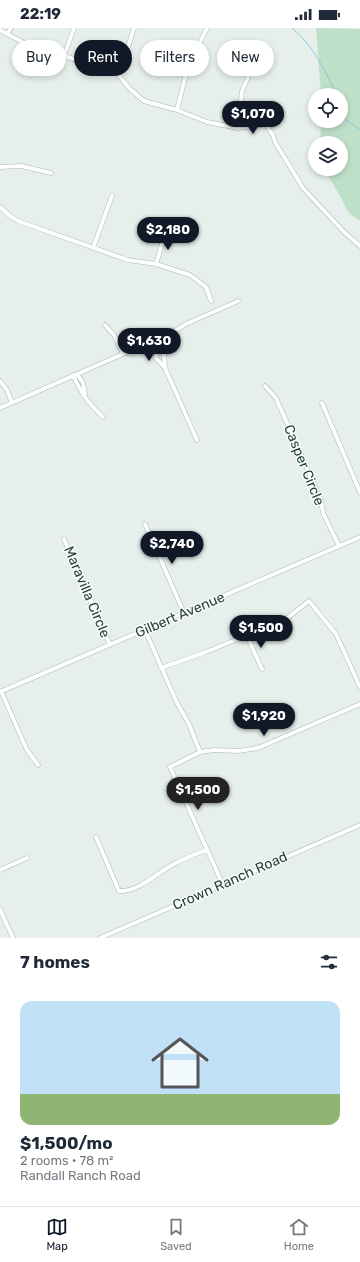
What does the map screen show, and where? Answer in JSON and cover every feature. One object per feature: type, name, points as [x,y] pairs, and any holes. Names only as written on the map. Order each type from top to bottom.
[{"type":"street","points":[[7,34],[11,28]]},
{"type":"street","points":[[66,50],[74,28]]},
{"type":"street","points":[[130,40],[134,28]]},
{"type":"street","points":[[177,110],[188,66],[207,28]]},
{"type":"street","points":[[0,30],[20,40]]},
{"type":"street","points":[[119,76],[128,88],[144,100],[177,110],[207,122],[238,128],[265,124],[273,135],[275,142],[303,188],[344,232],[360,246]]},
{"type":"street","points":[[238,128],[242,91],[249,76]]},
{"type":"street","points":[[0,168],[21,166],[51,174]]},
{"type":"street","points":[[93,248],[112,196]]},
{"type":"street","points":[[0,207],[18,221],[128,260],[156,264],[198,280],[206,287],[211,301]]},
{"type":"street","points":[[156,264],[165,234]]},
{"type":"street","points":[[0,408],[238,301]]},
{"type":"street","points":[[105,325],[114,335],[123,354]]},
{"type":"street","points":[[154,340],[158,350],[164,354],[165,368]]},
{"type":"street","points":[[158,350],[156,358],[160,360],[165,368],[197,440]]},
{"type":"street","points":[[75,375],[77,386],[89,404],[103,417]]},
{"type":"street","points":[[0,381],[7,390],[12,403]]},
{"type":"street","name":"Casper Circle","points":[[265,386],[276,398],[321,500],[323,513],[338,546]]},
{"type":"street","points":[[322,403],[360,492]]},
{"type":"street","points":[[145,524],[184,613]]},
{"type":"street","name":"Gilbert Avenue","points":[[0,692],[360,537]]},
{"type":"street","name":"Maravilla Circle","points":[[64,539],[110,645]]},
{"type":"street","points":[[161,668],[247,636],[286,619],[309,602],[336,634],[360,687]]},
{"type":"street","points":[[145,630],[177,703],[189,724],[200,752]]},
{"type":"street","points":[[247,636],[262,669]]},
{"type":"street","points":[[0,692],[27,750],[38,765]]},
{"type":"street","points":[[223,885],[170,767],[200,752],[214,750],[239,751],[258,748],[360,704]]},
{"type":"street","name":"Crown Ranch Road","points":[[100,938],[360,825]]},
{"type":"street","points":[[96,837],[119,891],[126,891],[153,878],[172,864],[207,850]]},
{"type":"street","points":[[0,870],[27,858]]},
{"type":"street","points":[[0,909],[13,938]]},
{"type":"green space","points":[[316,28],[360,29],[360,221],[349,213],[329,176],[348,176],[348,136],[320,136],[321,128],[348,128],[348,88],[320,88]]},
{"type":"waterway","points":[[292,28],[312,50],[333,88]]},
{"type":"waterway","points":[[348,121],[360,130]]}]
